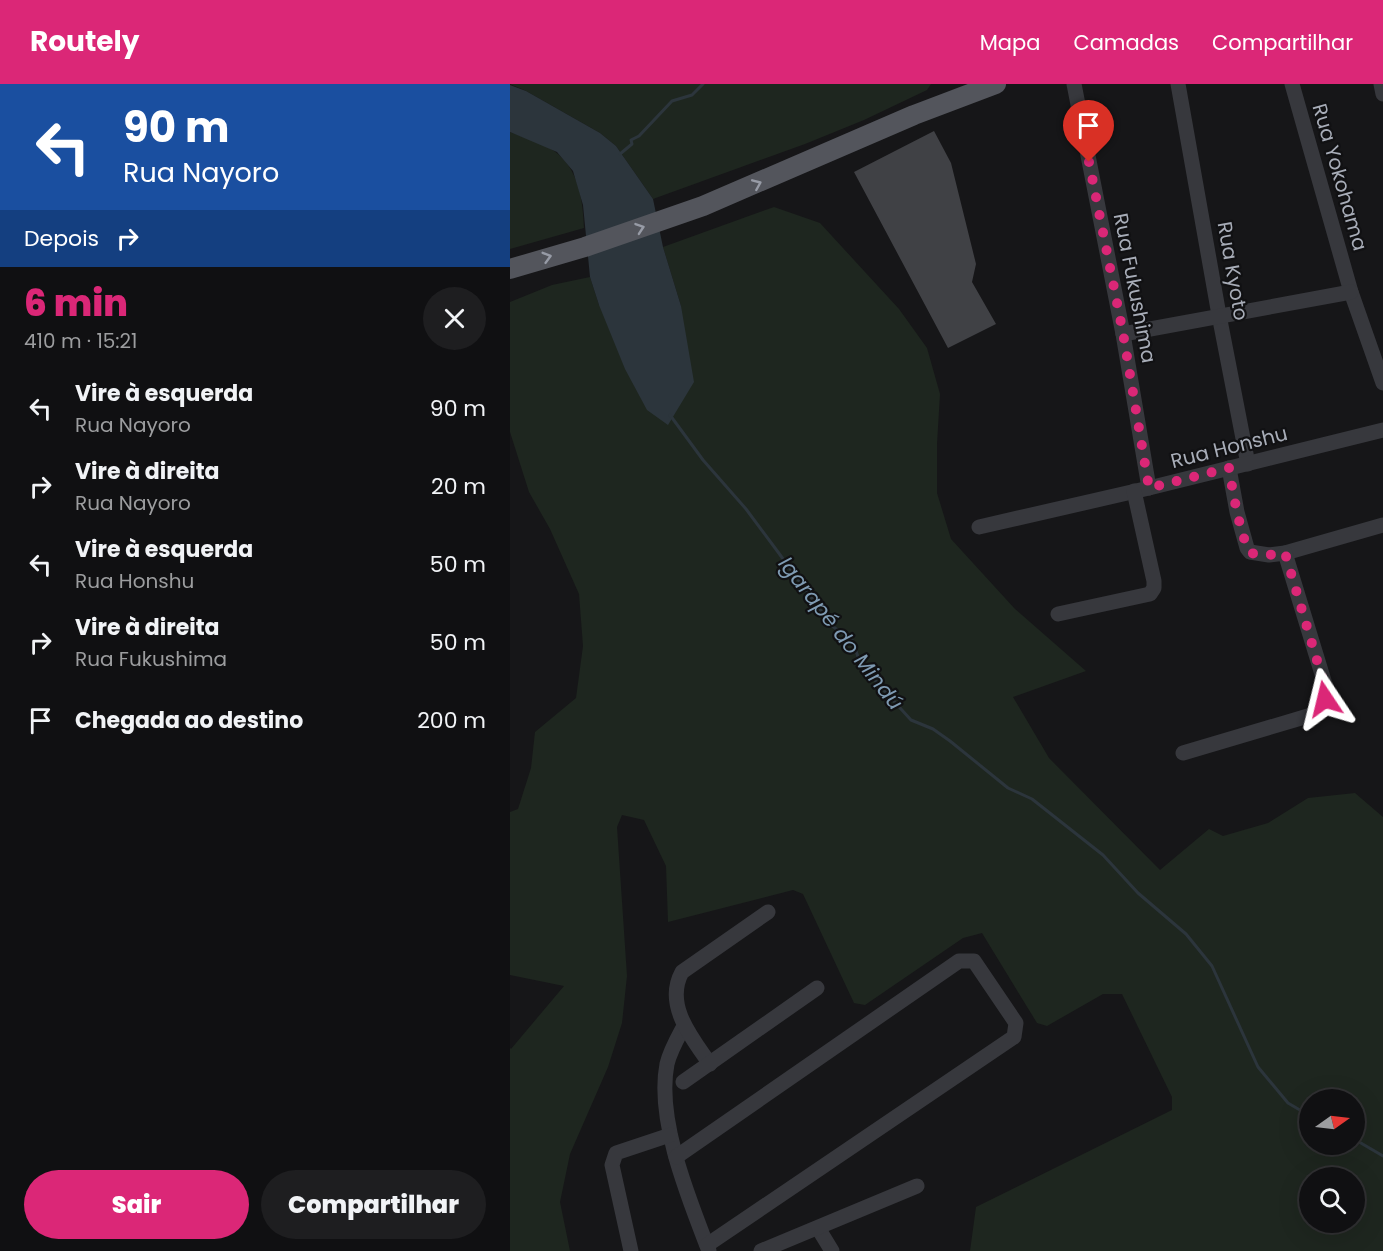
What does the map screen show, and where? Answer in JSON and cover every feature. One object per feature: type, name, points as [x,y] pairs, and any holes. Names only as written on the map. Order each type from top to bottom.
[{"type":"main road","points":[[914,115],[938,100],[953,84]]},
{"type":"main road","points":[[510,269],[585,247],[702,206],[914,115],[996,84]]},
{"type":"street","name":"Rua Kyoto","points":[[1178,84],[1248,464]]},
{"type":"street","name":"Rua Yokohama","points":[[1292,84],[1351,291],[1383,383]]},
{"type":"street","points":[[1380,84],[1383,94]]},
{"type":"street","name":"Rua Fukushima","points":[[1058,614],[1150,594],[1154,588],[1123,333],[1075,91]]},
{"type":"street","points":[[1123,333],[1351,291]]},
{"type":"street","name":"Rua Honshu","points":[[980,526],[1142,490],[1383,430]]},
{"type":"street","points":[[1229,468],[1237,512],[1247,548],[1255,554],[1285,553],[1383,525]]},
{"type":"street","points":[[1183,753],[1318,712],[1325,699],[1324,684],[1285,553]]},
{"type":"street","points":[[710,1064],[684,1026],[677,1002],[677,981],[682,972],[768,912]]},
{"type":"street","points":[[676,1157],[960,962],[974,962],[1016,1023],[1014,1037],[708,1248],[676,1157],[670,1135],[666,1100],[666,1068],[672,1049],[684,1026]]},
{"type":"street","points":[[683,1082],[817,988]]},
{"type":"street","points":[[631,1251],[612,1165],[613,1159],[616,1153],[670,1135]]},
{"type":"street","points":[[761,1251],[917,1186]]},
{"type":"street","points":[[818,1228],[832,1251]]},
{"type":"shaded area","points":[[510,84],[931,84],[927,90],[864,120],[653,199],[616,146],[600,133]]},
{"type":"shaded area","points":[[510,85],[526,91],[600,133],[616,146],[653,199],[663,247],[681,306],[694,382],[668,425],[647,410],[625,369],[599,305],[590,277],[583,205],[573,171],[557,152],[510,132]]},
{"type":"shaded area","points":[[510,132],[548,147],[565,161],[571,169],[578,188],[584,228],[510,249]]},
{"type":"shaded area","points":[[774,207],[820,223],[899,309],[927,348],[940,394],[937,493],[951,539],[1015,609],[1086,671],[1013,697],[1049,758],[1160,870],[1209,829],[1223,836],[1268,823],[1308,798],[1355,793],[1383,817],[1383,1251],[970,1251],[976,1207],[1172,1110],[1172,1097],[1122,994],[1103,994],[1047,1026],[1037,1023],[982,933],[963,938],[865,1005],[854,1003],[803,894],[793,890],[668,922],[666,866],[644,820],[622,815],[617,827],[627,976],[622,1023],[608,1067],[570,1154],[560,1202],[570,1251],[510,1251],[510,1048],[564,986],[510,975],[510,812],[518,809],[531,768],[535,732],[576,698],[583,646],[579,594],[550,529],[529,492],[510,432],[510,302],[552,285],[590,277],[599,305],[681,306],[663,247]]},
{"type":"building","points":[[934,131],[951,163],[976,264],[972,282],[996,324],[948,348],[854,172]]},
{"type":"waterway","points":[[620,154],[632,144],[631,140],[639,136],[672,101],[692,95],[703,84]]},
{"type":"waterway","name":"Igarapé do Mindú","points":[[670,415],[703,460],[746,509],[832,626],[852,640],[861,665],[911,720],[933,729],[1008,788],[1032,799],[1103,855],[1138,893],[1186,934],[1212,966],[1258,1067],[1288,1103],[1299,1110]]},
{"type":"waterway","name":"Igarapé do Mindú","points":[[1365,1145],[1383,1156]]},
{"type":"route","points":[[1089,162],[1123,333],[1149,488],[1229,468],[1237,512],[1247,548],[1255,554],[1285,553],[1324,684],[1325,699]]}]
